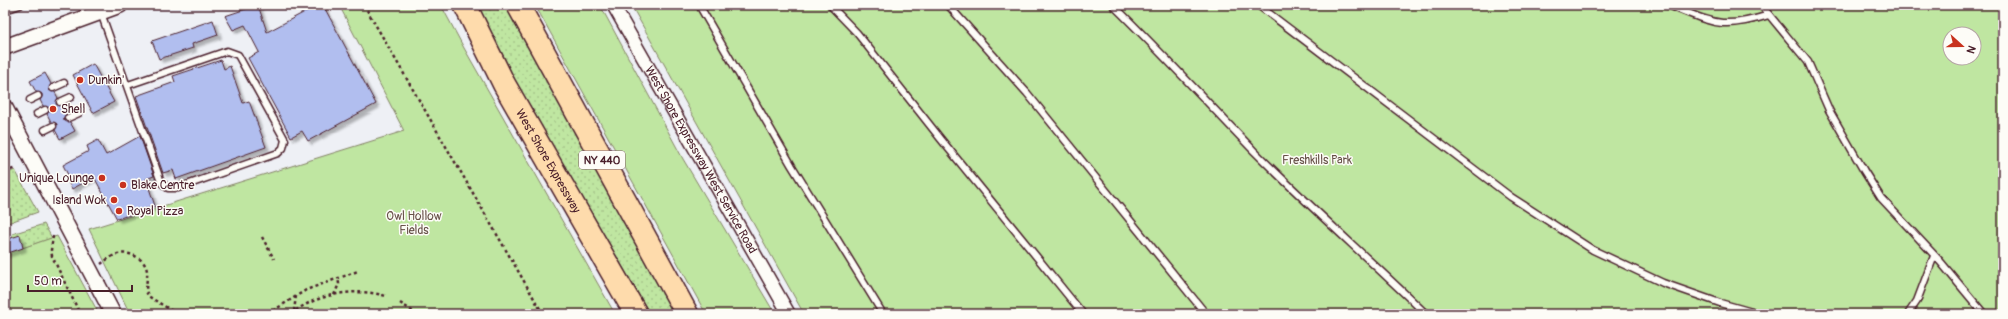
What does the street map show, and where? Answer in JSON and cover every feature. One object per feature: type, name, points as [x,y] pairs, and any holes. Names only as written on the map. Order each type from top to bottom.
[{"type":"highway","points":[[458,5],[504,84]]},
{"type":"highway","name":"West Shore Expressway","points":[[465,5],[504,84],[636,314]]},
{"type":"highway","name":"NY 440","points":[[518,5],[687,314]]},
{"type":"street","points":[[5,47],[120,5]]},
{"type":"street","name":"West Shore Expressway West Service Road","points":[[613,5],[789,314]]},
{"type":"street","points":[[5,108],[113,314]]},
{"type":"lane","points":[[5,10],[20,5]]},
{"type":"lane","points":[[699,5],[792,166],[883,314]]},
{"type":"lane","points":[[830,5],[857,33],[1083,314]]},
{"type":"lane","points":[[948,5],[1027,93],[1206,314]]},
{"type":"lane","points":[[1113,5],[1260,156],[1426,314]]},
{"type":"lane","points":[[1258,5],[1505,192],[1593,250],[1663,283],[1720,303],[1759,314]]},
{"type":"lane","points":[[1668,5],[1721,24],[1746,22],[1769,15]]},
{"type":"lane","points":[[1762,5],[1808,62],[1829,110],[1864,172],[1881,198],[1984,314]]},
{"type":"lane","points":[[101,12],[161,182],[168,188],[178,188],[278,153],[283,148],[285,140],[238,55],[233,52],[227,51],[128,85]]},
{"type":"lane","points":[[53,88],[64,83]]},
{"type":"lane","points":[[30,100],[38,96]]},
{"type":"lane","points":[[60,102],[71,97]]},
{"type":"lane","points":[[37,114],[45,110]]},
{"type":"lane","points":[[68,118],[79,113]]},
{"type":"lane","points":[[45,130],[53,126]]},
{"type":"lane","points":[[1908,314],[1917,302],[1934,256]]},
{"type":"path","points":[[364,5],[543,314]]},
{"type":"path","points":[[5,172],[16,168]]},
{"type":"path","points":[[53,236],[51,250],[52,256],[80,314]]},
{"type":"path","points":[[262,237],[274,259]]},
{"type":"path","points":[[101,264],[119,254],[133,255],[139,258],[144,262],[147,271],[146,292],[148,296],[177,314]]},
{"type":"path","points":[[268,314],[296,296],[338,277],[358,271]]},
{"type":"path","points":[[334,295],[338,284],[338,277]]},
{"type":"path","points":[[291,314],[294,311],[324,297],[334,295],[367,292],[386,296]]},
{"type":"path","points":[[294,311],[296,296]]},
{"type":"path","points":[[400,303],[418,314]]},
{"type":"green space","name":"Owl Hollow Fields","points":[[339,5],[441,5],[615,314],[130,314],[89,229],[404,131]]},
{"type":"green space","points":[[475,5],[506,5],[679,314],[650,314],[508,69]]},
{"type":"green space","points":[[535,5],[600,5],[683,159],[775,314],[706,314]]},
{"type":"green space","name":"Freshkills Park","points":[[631,5],[2003,5],[2003,314],[804,314]]},
{"type":"green space","points":[[15,170],[38,212],[5,224],[5,174]]},
{"type":"green space","points":[[44,224],[52,238],[23,248],[20,236],[13,237],[12,234]]},
{"type":"green space","points":[[57,236],[99,314],[5,314],[5,254]]},
{"type":"building","points":[[258,5],[267,32],[318,5],[323,5],[376,104],[308,141],[302,131],[291,137],[248,58],[259,52],[245,25],[233,30],[225,16]]},
{"type":"building","points":[[213,20],[218,35],[192,44],[193,48],[159,59],[152,41]]},
{"type":"building","points":[[221,60],[224,69],[230,66],[243,103],[249,101],[266,147],[176,179],[173,170],[163,173],[136,96],[175,82],[173,76]]},
{"type":"building","points":[[93,64],[114,102],[93,113],[73,75]]},
{"type":"building","points":[[45,73],[51,84],[49,90],[55,92],[58,98],[56,104],[62,106],[66,114],[64,120],[70,122],[75,131],[60,139],[55,130],[57,124],[51,122],[47,114],[49,108],[43,106],[40,100],[42,94],[36,92],[30,81]]},
{"type":"building","name":"Blake Centre","points":[[140,136],[154,176],[146,179],[155,206],[117,219],[94,177],[72,189],[66,178],[69,177],[63,165],[89,151],[87,146],[98,140],[106,155]]},
{"type":"building","points":[[20,235],[23,248],[5,254],[5,240]]},
{"type":"place","name":"Dunkin'","points":[[80,80]]},
{"type":"place","name":"Shell","points":[[53,109]]},
{"type":"place","name":"Unique Lounge","points":[[102,178]]},
{"type":"place","name":"Blake Centre","points":[[123,185]]},
{"type":"place","name":"Island Wok","points":[[114,200]]},
{"type":"place","name":"Royal Pizza","points":[[119,211]]}]
